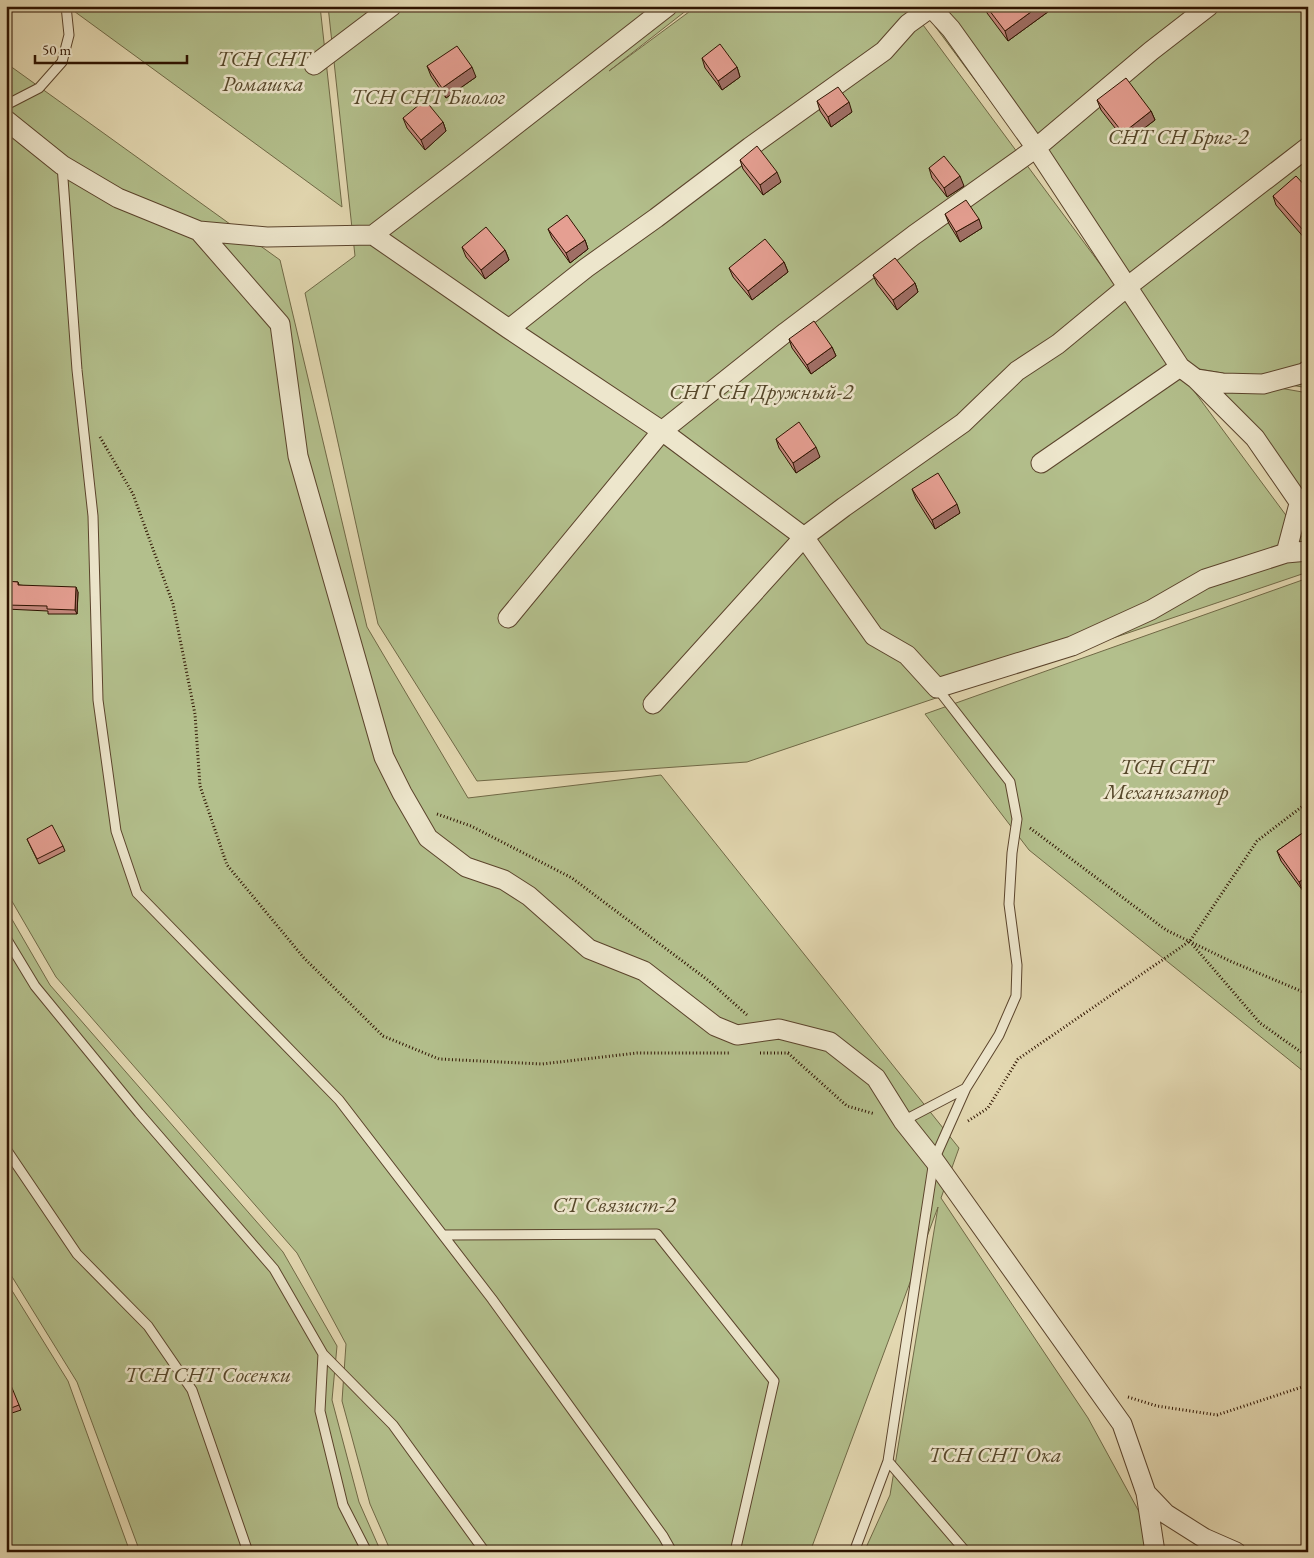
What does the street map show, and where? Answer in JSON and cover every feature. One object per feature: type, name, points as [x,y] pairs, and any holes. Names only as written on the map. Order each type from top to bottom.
[{"type":"street","points":[[314,66],[392,6]]},
{"type":"street","points":[[373,235],[668,6]]},
{"type":"street","points":[[508,618],[662,431],[786,332],[914,235],[1036,148],[1151,51],[1209,6]]},
{"type":"street","points":[[510,329],[586,268],[884,51],[908,24],[931,7],[951,29],[1036,148],[1180,367],[1196,379],[1255,438],[1304,509],[1286,553]]},
{"type":"street","points":[[6,120],[62,165],[118,198],[199,231],[267,237],[373,235],[662,431],[804,537],[874,636],[907,656],[937,688],[1072,646],[1151,610],[1205,579],[1286,553],[1308,551]]},
{"type":"street","points":[[653,704],[804,537],[963,423],[1017,371],[1058,344],[1127,287],[1308,147]]},
{"type":"street","points":[[199,231],[280,324],[298,456],[384,757],[428,838],[466,868],[504,880],[528,896],[589,950],[644,971],[715,1026],[737,1034],[779,1030],[830,1042],[876,1078],[903,1121],[934,1160],[1122,1424],[1146,1493],[1155,1552]]},
{"type":"street","points":[[1041,463],[1180,367]]},
{"type":"street","points":[[1196,379],[1222,383],[1264,384],[1304,373],[1308,370]]},
{"type":"street","points":[[1146,1493],[1166,1514],[1204,1538],[1236,1552]]},
{"type":"lane","points":[[6,105],[39,88],[62,62],[69,35],[66,6]]},
{"type":"lane","points":[[62,165],[81,404],[93,516],[98,700],[116,831],[137,894],[339,1100],[492,1298],[663,1536],[672,1552]]},
{"type":"lane","points":[[854,1552],[888,1461],[934,1160],[966,1088],[999,1035],[1016,996],[1017,965],[1009,904],[1012,853],[1017,818],[1010,782],[937,688]]},
{"type":"lane","points":[[6,938],[35,986],[139,1113],[274,1270],[323,1354],[393,1425],[485,1552]]},
{"type":"lane","points":[[903,1121],[966,1088]]},
{"type":"lane","points":[[6,1149],[78,1254],[148,1326],[192,1390],[248,1552]]},
{"type":"lane","points":[[443,1235],[657,1234],[774,1381],[735,1552]]},
{"type":"lane","points":[[323,1354],[320,1410],[343,1505],[367,1552]]},
{"type":"lane","points":[[888,1461],[966,1552]]},
{"type":"path","points":[[81,404],[133,494],[173,604],[196,714],[200,786],[227,865],[311,965],[383,1036],[439,1059],[542,1064],[637,1053],[732,1053]]},
{"type":"path","points":[[945,1135],[988,1108],[1018,1059],[1190,941],[1257,841],[1308,802]]},
{"type":"path","points":[[408,804],[471,826],[572,878],[709,980],[847,1106],[903,1121]]},
{"type":"path","points":[[1017,818],[1166,930],[1230,961],[1308,994]]},
{"type":"path","points":[[1190,941],[1260,1023],[1308,1057]]},
{"type":"path","points":[[751,1053],[789,1053]]},
{"type":"path","points":[[1097,1387],[1157,1406],[1217,1415],[1308,1385]]},
{"type":"green space","name":"ТСН СНТ Ромашка","points":[[67,6],[320,6],[342,207]]},
{"type":"green space","name":"СНТ СН Дружный-2","points":[[328,6],[692,6],[609,71],[697,6],[909,6],[1308,545],[1308,572],[747,762],[477,781],[378,624],[305,293],[355,256]]},
{"type":"green space","name":"СНТ СН Бриг-2","points":[[920,6],[1308,6],[1308,388],[1188,367]]},
{"type":"green space","name":"СТ Связист-2","points":[[6,63],[280,260],[367,627],[468,798],[661,775],[959,1148],[941,1198],[1088,1418],[1161,1552],[864,1552],[890,1495],[938,1207],[810,1552],[391,1552],[370,1504],[342,1401],[346,1344],[297,1253],[56,977],[6,891]]},
{"type":"green space","points":[[1200,374],[1308,393],[1308,527]]},
{"type":"green space","name":"ТСН СНТ Механизатор","points":[[1308,578],[1308,1075],[1029,850],[925,714]]},
{"type":"green space","name":"ТСН СНТ Сосенки","points":[[6,909],[50,985],[283,1252],[337,1346],[332,1400],[359,1502],[381,1552],[140,1552],[77,1382],[6,1267]]},
{"type":"green space","points":[[6,1281],[68,1381],[130,1552],[6,1552]]},
{"type":"building","points":[[986,6],[1039,6],[1005,31]]},
{"type":"building","points":[[720,44],[737,67],[718,81],[702,58]]},
{"type":"building","points":[[457,46],[472,67],[442,88],[427,66]]},
{"type":"building","points":[[1126,78],[1151,111],[1123,133],[1097,100]]},
{"type":"building","points":[[838,87],[849,102],[828,117],[817,101]]},
{"type":"building","points":[[425,100],[443,122],[421,140],[403,118]]},
{"type":"building","points":[[757,146],[777,172],[760,185],[740,160]]},
{"type":"building","points":[[944,156],[960,176],[944,188],[929,168]]},
{"type":"building","points":[[1296,176],[1308,189],[1308,226],[1303,230],[1273,196]]},
{"type":"building","points":[[966,200],[979,219],[956,232],[945,214]]},
{"type":"building","points":[[567,215],[585,240],[566,253],[548,229]]},
{"type":"building","points":[[486,227],[505,250],[481,270],[462,247]]},
{"type":"building","points":[[765,239],[784,262],[748,291],[729,268]]},
{"type":"building","points":[[895,258],[915,283],[893,300],[873,275]]},
{"type":"building","points":[[814,321],[832,347],[807,365],[789,339]]},
{"type":"building","points":[[799,422],[816,447],[793,463],[776,439]]},
{"type":"building","points":[[938,473],[957,504],[932,520],[912,489]]},
{"type":"building","points":[[6,581],[18,582],[18,585],[76,587],[75,610],[47,609],[47,606],[6,605]]},
{"type":"building","points":[[52,825],[63,846],[37,859],[27,839]]},
{"type":"building","points":[[1304,832],[1308,837],[1308,876],[1299,882],[1277,851]]},
{"type":"building","points":[[10,1383],[19,1405],[6,1410],[6,1385]]},
{"type":"park label","name":"ТСН СНТ Биолог","points":[[428,96]]},
{"type":"park label","name":"ТСН СНТ Ока","points":[[995,1454]]}]
